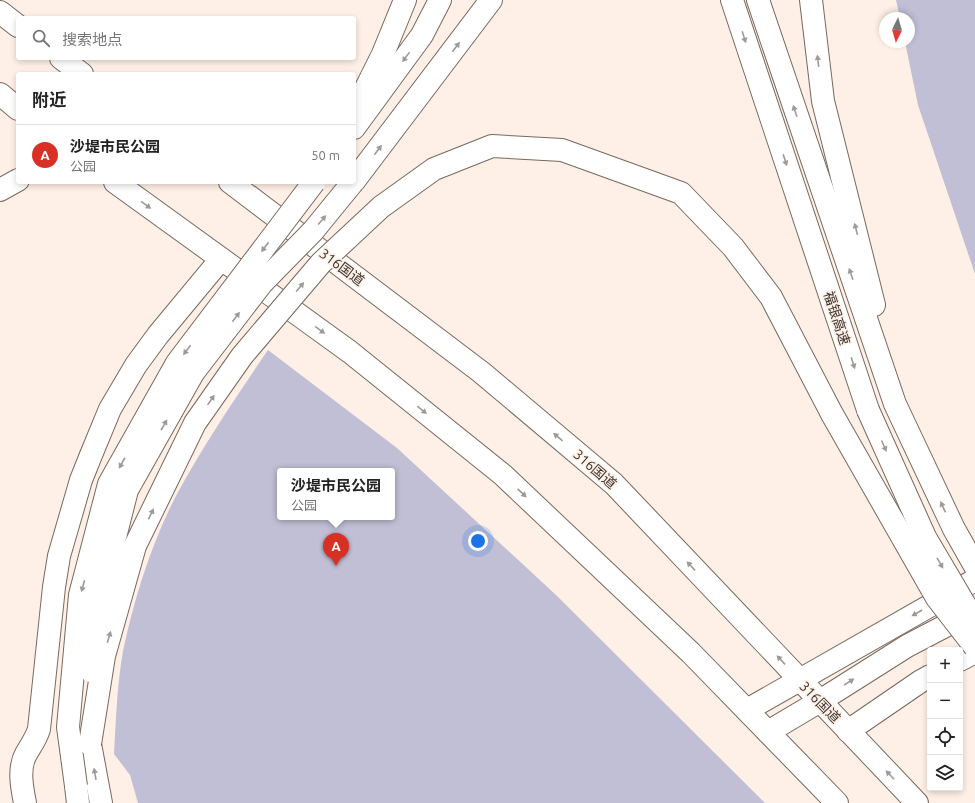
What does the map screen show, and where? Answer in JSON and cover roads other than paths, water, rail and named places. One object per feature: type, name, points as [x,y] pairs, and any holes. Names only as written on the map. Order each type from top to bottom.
[{"type":"main road","points":[[356,109],[383,54],[405,0]]},
{"type":"main road","points":[[356,125],[422,36],[440,0]]},
{"type":"main road","points":[[356,179],[491,0]]},
{"type":"main road","name":"福银高速","points":[[732,0],[868,410],[925,537],[975,622]]},
{"type":"main road","name":"福银高速","points":[[758,0],[895,404],[954,529],[975,566]]},
{"type":"main road","points":[[811,0],[823,101],[869,280],[895,404]]},
{"type":"main road","points":[[0,12],[16,24]]},
{"type":"main road","points":[[64,60],[79,72]]},
{"type":"main road","points":[[0,94],[16,106]]},
{"type":"main road","points":[[90,744],[104,656],[135,546],[195,423],[242,356],[326,258],[381,206],[434,169],[492,146],[562,150],[681,193],[733,247],[771,296],[832,414],[937,598],[975,647]]},
{"type":"main road","points":[[0,190],[16,181]]},
{"type":"main road","points":[[118,184],[350,352],[503,475],[691,653],[837,803]]},
{"type":"main road","name":"316国道","points":[[233,184],[481,372],[614,484],[917,803]]},
{"type":"main road","points":[[77,794],[68,727],[80,595],[109,484],[177,363],[312,184]]},
{"type":"main road","points":[[101,803],[90,744],[92,628],[127,490],[193,373],[262,283],[312,231],[352,184]]},
{"type":"main road","points":[[25,803],[21,777],[26,755],[36,739],[39,729],[55,579],[59,556],[81,480],[110,409],[136,365],[221,259]]},
{"type":"main road","points":[[747,710],[975,580]]},
{"type":"main road","points":[[768,732],[907,646],[975,610]]},
{"type":"main road","points":[[963,658],[975,652]]},
{"type":"main road","points":[[848,731],[927,678]]},
{"type":"place","name":"沙堤市民公园","points":[[336,566]]}]
